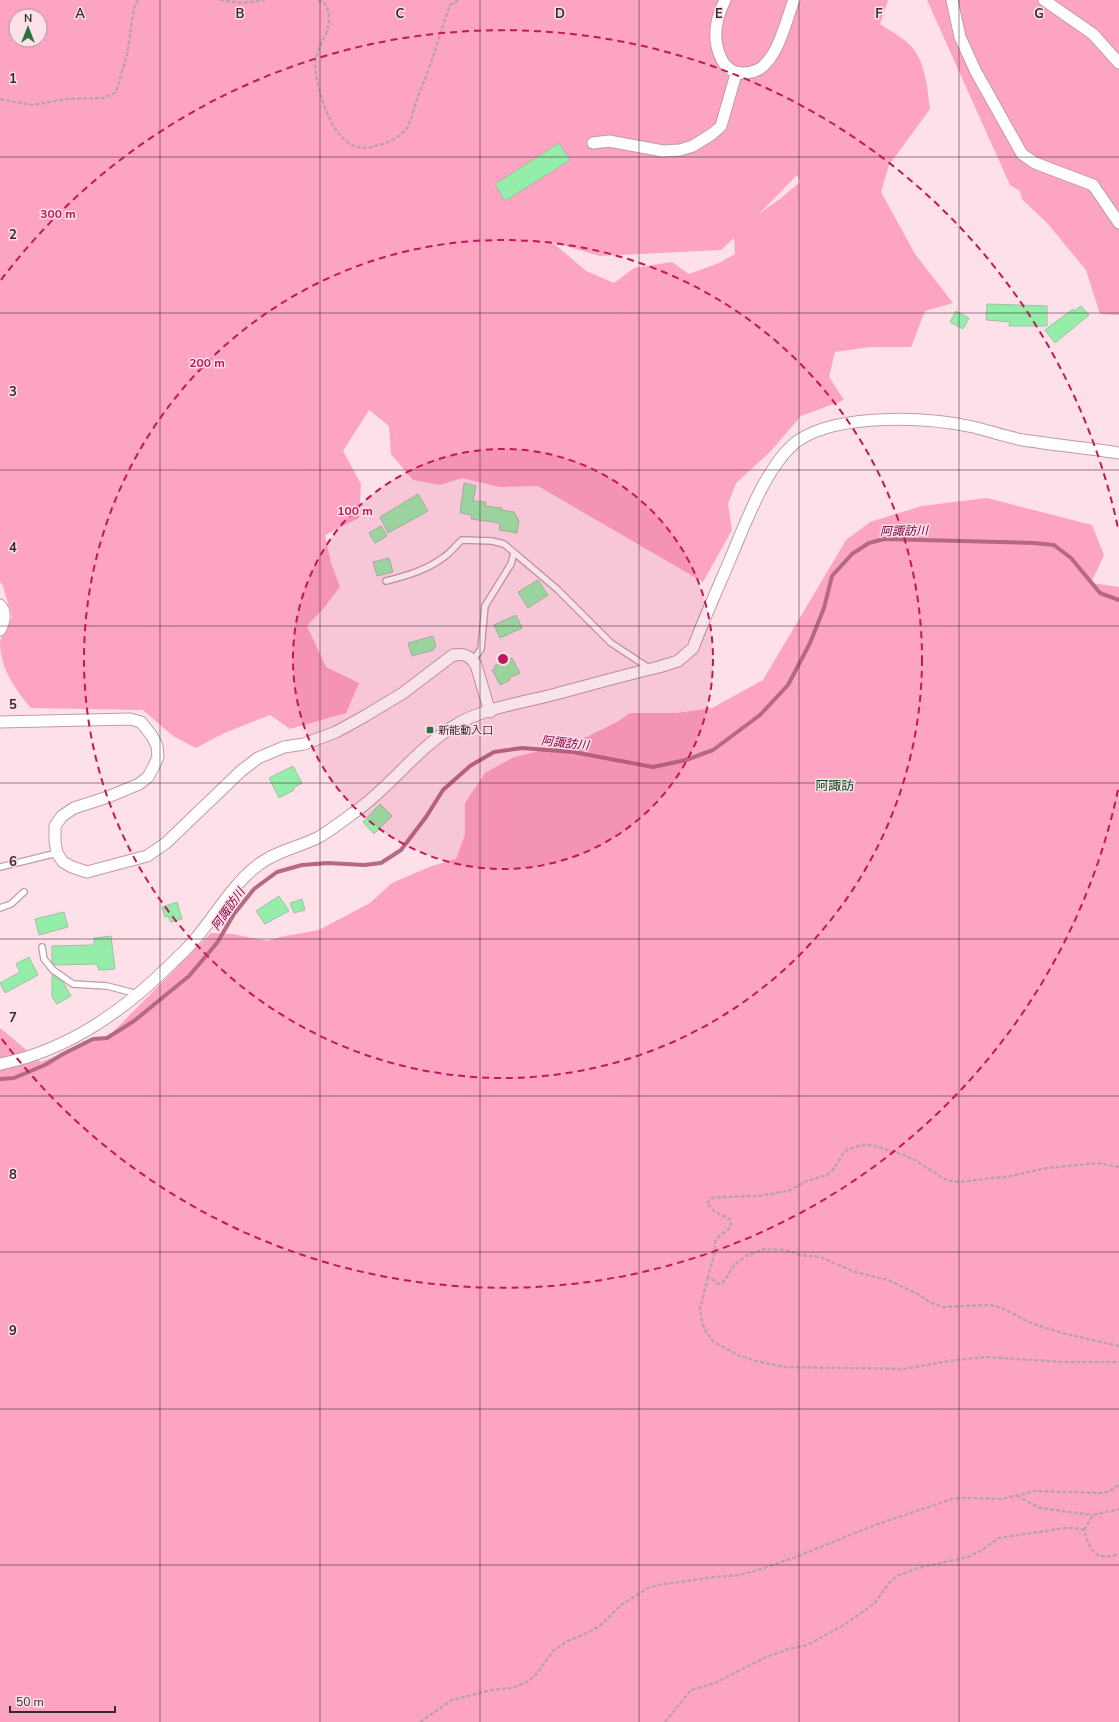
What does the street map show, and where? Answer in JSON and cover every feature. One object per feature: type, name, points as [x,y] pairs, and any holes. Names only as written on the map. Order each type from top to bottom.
[{"type":"street","points":[[725,0],[717,23],[717,46],[720,57],[728,68],[736,74],[749,73],[758,70],[768,62],[777,45],[794,0]]},
{"type":"street","points":[[952,0],[960,37],[976,72],[1022,154],[1035,163],[1093,185],[1118,221]]},
{"type":"street","points":[[1044,0],[1092,34],[1119,62]]},
{"type":"street","points":[[593,143],[609,140],[663,151],[680,150],[694,146],[721,126],[736,74]]},
{"type":"street","points":[[0,1064],[16,1061],[68,1039],[96,1025],[120,1009],[155,980],[196,939],[234,888],[260,864],[288,849],[319,837],[359,810],[415,757],[454,726],[471,718],[490,712],[678,661],[693,648],[748,516],[764,484],[776,464],[799,440],[809,435],[843,424],[894,420],[924,420],[973,427],[1023,440],[1119,453]]},
{"type":"street","points":[[0,605],[3,609],[4,618],[3,625],[0,630]]},
{"type":"street","points":[[0,722],[130,719],[141,722],[152,736],[157,746],[158,757],[148,777],[127,790],[74,808],[62,816],[55,826],[56,853],[63,862],[87,872],[148,856],[166,843],[241,771],[258,758],[284,747],[304,744],[336,732],[403,694],[454,655],[462,654],[473,660],[476,665],[490,712]]},
{"type":"lane","points":[[386,581],[414,574],[444,557],[462,540],[492,541],[504,544],[557,589],[611,643],[651,669]]},
{"type":"lane","points":[[473,660],[481,649],[485,606],[511,564],[514,553]]},
{"type":"lane","points":[[0,868],[56,853]]},
{"type":"lane","points":[[0,908],[11,904],[24,892]]},
{"type":"lane","points":[[42,947],[44,959],[53,970],[73,984],[107,986],[138,994]]},
{"type":"path","points":[[0,99],[32,105],[67,99],[103,98],[116,92],[128,55],[134,8],[138,0]]},
{"type":"path","points":[[220,0],[241,3],[265,0]]},
{"type":"path","points":[[318,0],[326,5],[329,17],[329,27],[317,53],[314,65],[323,102],[335,129],[341,137],[358,147],[368,148],[384,144],[406,129],[450,5],[459,0]]},
{"type":"path","points":[[1119,1167],[1098,1163],[1046,1168],[1003,1177],[960,1182],[949,1181],[914,1160],[887,1149],[872,1145],[853,1147],[845,1151],[833,1170],[827,1175],[807,1181],[788,1191],[758,1196],[711,1198],[708,1203],[714,1211],[727,1217],[731,1220],[732,1224],[728,1230],[716,1239],[714,1247],[715,1253],[710,1264],[700,1309],[702,1322],[706,1332],[714,1342],[756,1361],[784,1367],[904,1369],[955,1360],[986,1357],[1063,1362],[1119,1362]]},
{"type":"path","points":[[708,1276],[718,1284],[722,1283],[730,1269],[746,1256],[764,1249],[786,1250],[820,1257],[855,1272],[888,1280],[920,1295],[929,1302],[943,1307],[990,1305],[1002,1308],[1029,1322],[1043,1327],[1062,1333],[1119,1346]]},
{"type":"path","points":[[420,1722],[452,1700],[491,1690],[512,1688],[529,1681],[538,1672],[553,1651],[568,1641],[601,1625],[621,1605],[648,1588],[702,1578],[739,1575],[770,1566],[805,1554],[875,1525],[952,1499],[964,1498],[993,1500],[1042,1490],[1102,1493],[1119,1485]]},
{"type":"path","points":[[1016,1496],[1040,1508],[1093,1515],[1119,1509]]},
{"type":"path","points":[[1093,1515],[1084,1530],[1087,1543],[1091,1550],[1096,1554],[1108,1557],[1119,1554]]},
{"type":"path","points":[[665,1722],[691,1690],[715,1683],[766,1658],[789,1649],[807,1645],[842,1626],[874,1604],[889,1583],[899,1575],[931,1565],[968,1557],[982,1550],[999,1538],[1064,1528],[1084,1530]]},
{"type":"shaded area","points":[[0,0],[888,0],[880,24],[908,43],[919,57],[925,74],[930,109],[889,165],[881,192],[915,254],[953,303],[925,311],[911,347],[870,347],[835,352],[829,377],[844,400],[801,416],[770,452],[736,483],[728,504],[732,530],[703,582],[538,486],[499,487],[462,478],[440,485],[413,480],[391,454],[389,426],[369,410],[343,451],[361,484],[359,518],[325,535],[331,563],[340,587],[323,609],[307,626],[326,667],[359,683],[346,713],[290,729],[270,715],[222,734],[196,748],[173,736],[143,710],[31,708],[10,678],[3,661],[0,642],[12,617],[3,586],[0,582]],"holes":[[[797,175],[800,182],[759,214]],[[734,238],[735,254],[719,263],[689,274],[672,262],[634,268],[614,283],[586,271],[552,242],[600,256],[721,250]]]},
{"type":"shaded area","points":[[927,0],[1119,0],[1119,315],[1100,314],[1086,270],[1048,224],[1022,199],[1020,191],[1010,185]]},
{"type":"shaded area","points":[[987,498],[1092,525],[1104,555],[1091,583],[1119,587],[1119,1722],[0,1722],[0,1028],[41,1062],[111,1034],[211,933],[233,934],[267,941],[280,937],[319,930],[370,903],[392,883],[432,866],[456,859],[465,835],[465,803],[485,773],[514,757],[574,743],[617,722],[630,713],[677,713],[712,708],[763,680],[846,540],[870,522],[922,506]]},
{"type":"building","points":[[559,143],[570,160],[505,201],[495,184]]},
{"type":"building","points":[[987,304],[1047,306],[1047,326],[1009,326],[1010,322],[986,320]]},
{"type":"building","points":[[1081,306],[1089,315],[1055,343],[1045,330],[1073,309],[1074,311]]},
{"type":"building","points":[[956,311],[969,318],[963,329],[950,322]]},
{"type":"building","points":[[464,483],[476,486],[473,501],[486,502],[485,506],[502,508],[501,510],[514,512],[519,521],[517,533],[499,530],[500,523],[471,519],[472,515],[460,513]]},
{"type":"building","points":[[418,494],[428,511],[388,533],[380,517]]},
{"type":"building","points":[[381,526],[387,536],[375,543],[369,533]]},
{"type":"building","points":[[389,558],[393,572],[377,576],[373,562]]},
{"type":"building","points":[[538,580],[548,595],[528,608],[518,592]]},
{"type":"building","points":[[516,615],[522,628],[500,638],[494,625]]},
{"type":"building","points":[[433,636],[436,647],[433,648],[434,650],[412,656],[408,643]]},
{"type":"building","points":[[512,658],[520,673],[509,678],[510,680],[500,685],[492,670],[495,669],[494,666]]},
{"type":"building","points":[[293,766],[302,783],[293,788],[294,790],[279,798],[269,778]]},
{"type":"building","points":[[380,804],[392,816],[374,834],[363,822]]},
{"type":"building","points":[[279,896],[289,911],[265,924],[256,911]]},
{"type":"building","points":[[302,899],[305,910],[294,913],[290,903]]},
{"type":"building","points":[[177,902],[182,919],[171,922],[168,916],[165,917],[162,907]]},
{"type":"building","points":[[64,912],[68,927],[39,935],[35,919]]},
{"type":"building","points":[[111,936],[115,969],[99,970],[97,964],[55,965],[52,962],[52,946],[94,945],[94,938]]},
{"type":"building","points":[[29,957],[38,975],[5,993],[0,983],[20,972],[16,964]]},
{"type":"building","points":[[52,975],[63,982],[71,996],[57,1004],[52,997]]},
{"type":"waterway","name":"阿諏訪川","points":[[0,1079],[14,1078],[45,1065],[93,1039],[107,1038],[134,1021],[189,976],[217,943],[234,914],[254,889],[277,872],[302,865],[328,863],[364,865],[381,863],[401,850],[426,817],[443,790],[470,766],[494,752],[522,748],[573,752],[653,767],[686,760],[713,750],[760,715],[788,685],[810,643],[824,608],[832,576],[852,554],[869,543],[884,539],[1034,543],[1054,545],[1071,558],[1100,593],[1119,600]]},
{"type":"place","name":"新能動入口","points":[[430,730]]},
{"type":"district","name":"阿諏訪","points":[[835,786]]}]
